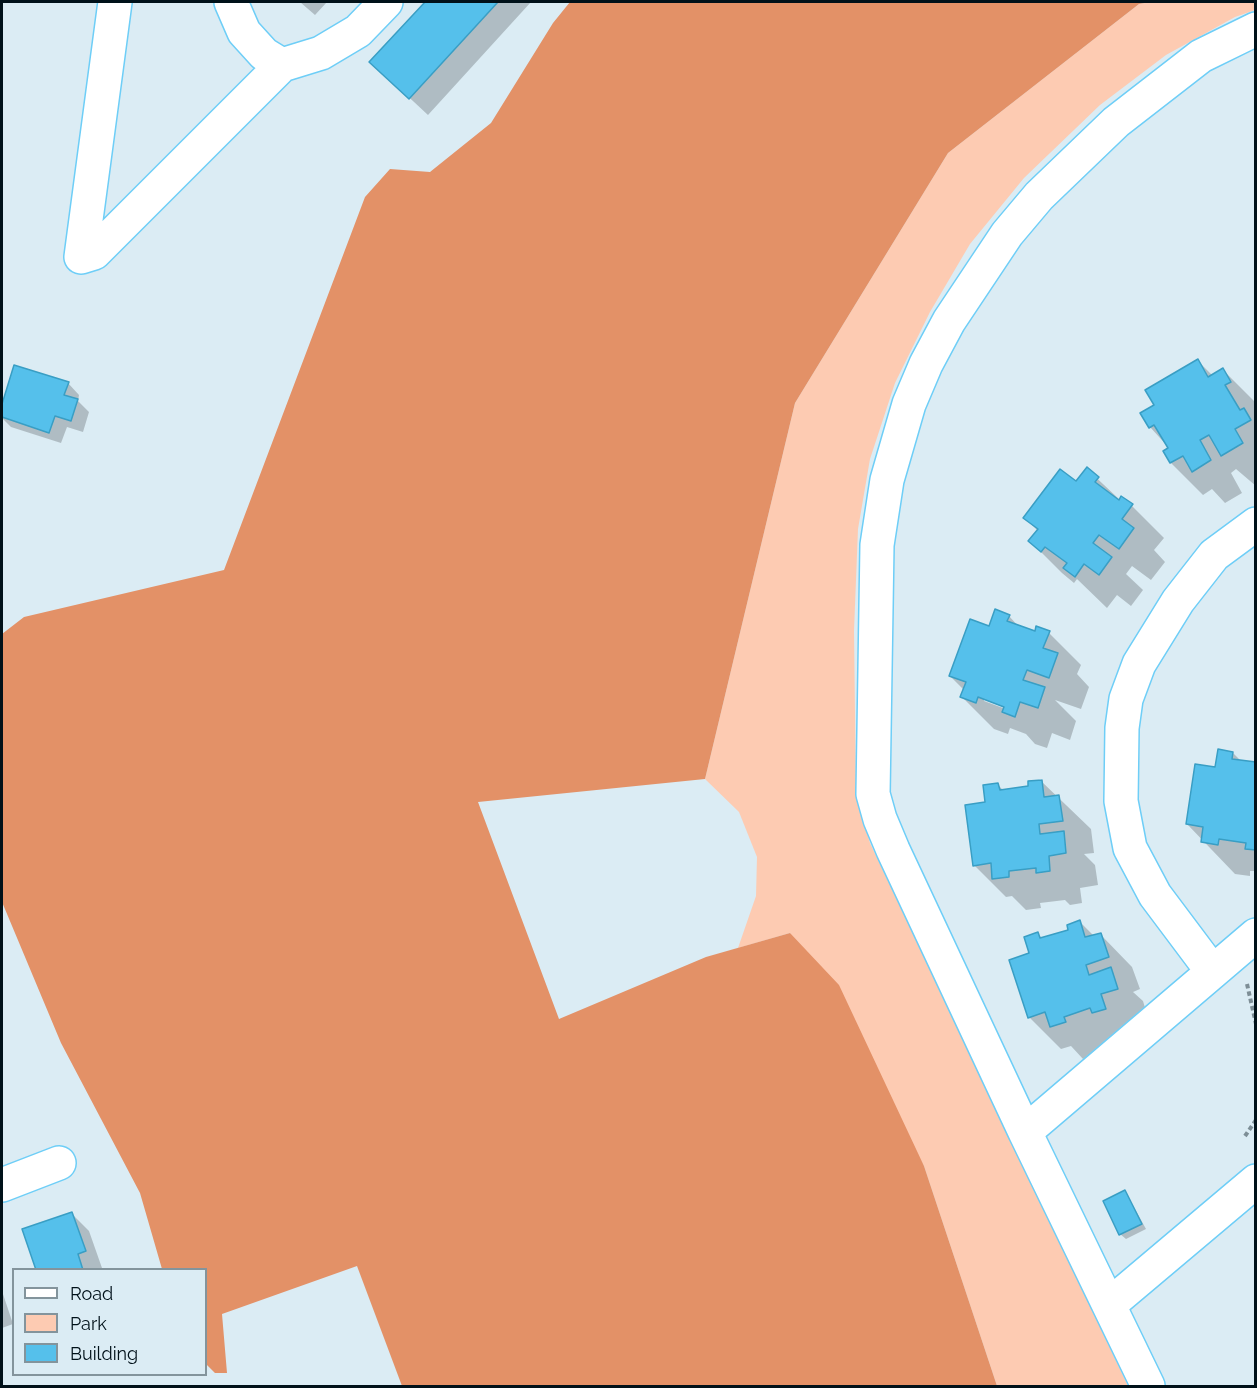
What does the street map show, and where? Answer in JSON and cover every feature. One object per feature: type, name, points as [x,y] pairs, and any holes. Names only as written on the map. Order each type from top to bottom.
[{"type":"street","points":[[115,2],[81,257],[94,254],[282,65],[321,53],[358,31],[386,2]]},
{"type":"street","points":[[231,2],[244,32],[264,54],[282,65]]},
{"type":"street","points":[[1148,1386],[1025,1132],[880,819],[873,794],[877,545],[887,480],[909,404],[926,364],[949,321],[1007,234],[1075,159],[1140,102],[1201,56],[1256,29]]},
{"type":"street","points":[[1212,971],[1155,895],[1130,848],[1121,801],[1122,728],[1126,699],[1139,664],[1178,602],[1214,555],[1256,524]]},
{"type":"street","points":[[1025,1132],[1256,934]]},
{"type":"street","points":[[2,1185],[60,1163]]},
{"type":"street","points":[[1109,1305],[1256,1181]]},
{"type":"path","points":[[1245,1136],[1256,1120]]},
{"type":"green space","points":[[1150,2],[1255,2],[1255,10],[1235,17],[1166,55],[1100,105],[1024,178],[970,244],[930,312],[895,383],[870,459],[858,529],[854,631],[856,796],[870,843],[1128,1386],[997,1386],[924,1166],[790,933],[738,948],[756,896],[757,857],[739,812],[705,779],[795,403],[948,153],[1139,4]]},
{"type":"shaded area","points":[[570,2],[1150,2],[1139,4],[948,153],[795,403],[705,779],[478,802],[559,1019],[706,957],[790,933],[839,985],[924,1166],[997,1386],[402,1386],[357,1266],[222,1314],[227,1373],[215,1373],[207,1365],[207,1268],[162,1268],[140,1193],[61,1043],[2,902],[2,634],[24,617],[224,570],[365,197],[390,169],[430,172],[491,123],[553,23]]},
{"type":"building","points":[[425,2],[498,2],[409,99],[369,62]]},
{"type":"building","points":[[1198,359],[1208,377],[1223,368],[1231,382],[1225,385],[1240,410],[1244,408],[1251,420],[1235,429],[1243,443],[1221,456],[1209,435],[1200,440],[1211,460],[1192,472],[1183,456],[1170,463],[1163,451],[1168,448],[1154,425],[1149,428],[1140,413],[1154,405],[1145,390]]},
{"type":"building","points":[[14,365],[69,382],[64,395],[78,399],[71,421],[55,416],[49,433],[2,417],[2,404]]},
{"type":"building","points":[[1087,467],[1099,477],[1095,482],[1119,500],[1121,496],[1133,504],[1122,519],[1134,528],[1119,549],[1099,535],[1093,543],[1112,557],[1099,575],[1084,564],[1075,577],[1063,568],[1067,563],[1045,547],[1041,552],[1028,541],[1038,529],[1023,518],[1060,469],[1076,481]]},
{"type":"building","points":[[995,609],[1010,615],[1007,621],[1035,631],[1036,626],[1050,631],[1043,648],[1058,653],[1049,678],[1027,670],[1023,680],[1045,687],[1038,708],[1020,702],[1015,717],[1002,712],[1004,707],[978,697],[976,703],[960,697],[966,682],[949,676],[970,619],[989,626]]},
{"type":"building","points":[[1218,749],[1233,752],[1232,759],[1256,762],[1256,850],[1245,849],[1246,843],[1219,839],[1218,845],[1201,842],[1203,827],[1186,824],[1195,764],[1215,767]]},
{"type":"building","points":[[1042,780],[1044,797],[1059,795],[1063,821],[1039,824],[1040,834],[1064,831],[1066,853],[1049,856],[1050,871],[1036,873],[1036,868],[1009,871],[1009,877],[992,879],[991,863],[973,866],[965,805],[985,802],[983,785],[998,783],[1000,790],[1028,786],[1028,781]]},
{"type":"building","points":[[1080,920],[1085,937],[1101,933],[1109,957],[1086,965],[1089,975],[1111,967],[1118,989],[1101,994],[1106,1009],[1092,1013],[1090,1008],[1064,1017],[1066,1022],[1050,1027],[1045,1012],[1028,1018],[1009,960],[1029,953],[1024,937],[1038,932],[1040,938],[1068,930],[1067,925]]},
{"type":"building","points":[[1125,1190],[1142,1224],[1119,1235],[1103,1201]]},
{"type":"building","points":[[72,1212],[86,1251],[78,1254],[82,1268],[35,1268],[22,1229]]}]
